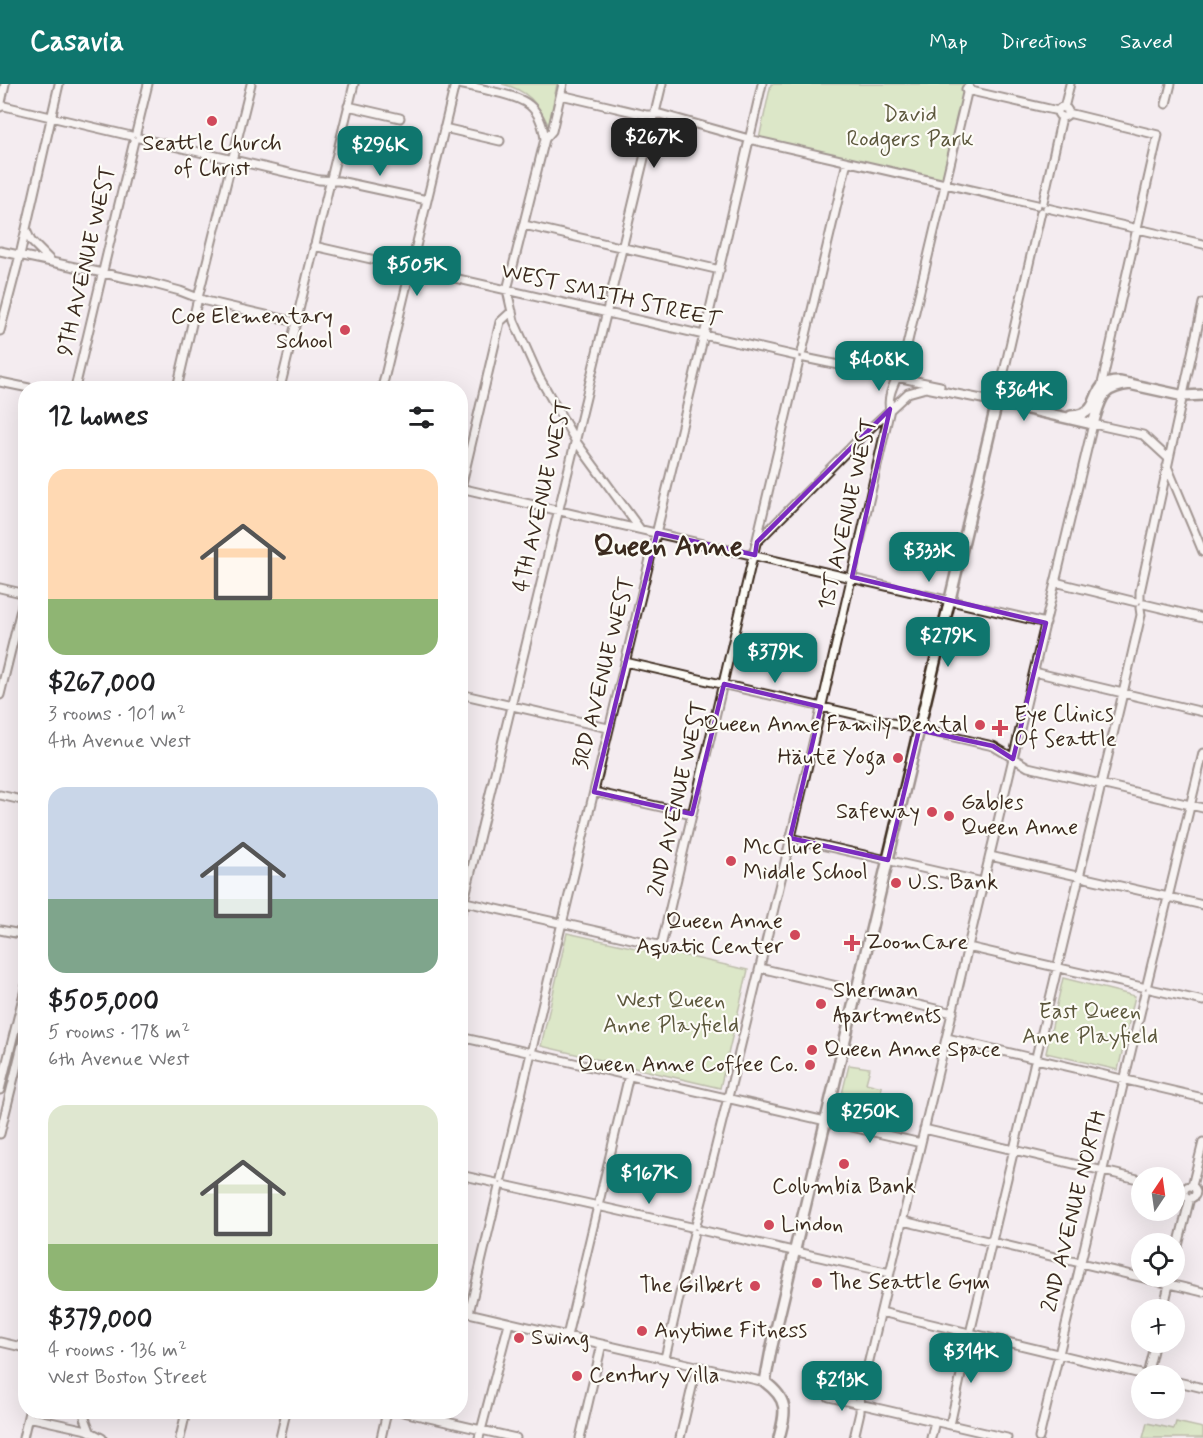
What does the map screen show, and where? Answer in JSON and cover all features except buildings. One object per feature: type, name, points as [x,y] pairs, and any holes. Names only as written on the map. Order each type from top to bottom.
[{"type":"main road","points":[[1057,416],[1086,414],[1090,411],[1101,387],[1114,382],[1184,396],[1203,395]]},
{"type":"main road","points":[[780,1438],[784,1416],[783,1401],[776,1390],[765,1382],[997,402],[1093,424],[1101,400],[1107,391],[1115,386],[1131,384]]},
{"type":"street","points":[[5,84],[0,106],[319,180],[330,180],[427,200]]},
{"type":"street","points":[[0,331],[59,84]]},
{"type":"street","name":"9TH AVENUE WEST","points":[[77,381],[148,84]]},
{"type":"street","points":[[179,381],[251,84]]},
{"type":"street","points":[[282,381],[354,84]]},
{"type":"street","points":[[384,381],[456,84],[518,97],[526,101],[539,116],[543,124],[545,139],[507,290],[514,321],[539,377],[575,440],[640,529]]},
{"type":"street","points":[[545,139],[552,131],[563,84]]},
{"type":"street","name":"4TH AVENUE WEST","points":[[468,878],[512,706],[662,84]]},
{"type":"street","name":"3RD AVENUE WEST","points":[[469,1313],[720,270],[762,84]]},
{"type":"street","points":[[997,402],[1070,84]]},
{"type":"street","points":[[1166,104],[1171,84]]},
{"type":"street","points":[[969,89],[1158,135],[1101,387]]},
{"type":"street","name":"1ST AVENUE WEST","points":[[664,1358],[760,968],[852,577],[894,382],[904,355],[969,89]]},
{"type":"street","points":[[561,95],[646,114],[660,114],[749,139],[1203,244]]},
{"type":"street","points":[[348,106],[400,118]]},
{"type":"street","points":[[444,128],[500,141]]},
{"type":"street","points":[[758,542],[847,162]]},
{"type":"street","points":[[524,225],[720,270]]},
{"type":"street","points":[[26,229],[31,241],[53,262]]},
{"type":"street","name":"WEST SMITH STREET","points":[[314,246],[800,357],[897,378],[902,377],[948,388],[959,393]]},
{"type":"street","points":[[0,251],[180,291],[206,301],[296,322]]},
{"type":"street","points":[[950,1425],[1141,615],[1140,592],[1203,303]]},
{"type":"street","points":[[468,460],[501,322],[512,311]]},
{"type":"street","points":[[0,382],[18,386]]},
{"type":"street","name":"WEST SMITH STREET","points":[[758,542],[900,399],[916,389],[926,388],[959,393],[997,402]]},
{"type":"street","points":[[854,1438],[890,1273],[1093,424],[1143,435],[1168,462],[1203,552]]},
{"type":"street","points":[[468,490],[1046,623]]},
{"type":"street","name":"2ND AVENUE WEST","points":[[562,924],[660,945],[662,942],[758,542]]},
{"type":"street","points":[[1055,582],[1203,618]]},
{"type":"street","points":[[0,588],[18,591]]},
{"type":"street","points":[[0,695],[18,621]]},
{"type":"street","points":[[625,662],[993,746],[1028,767],[1203,808]]},
{"type":"street","points":[[1034,672],[1203,712]]},
{"type":"street","points":[[468,696],[609,728]]},
{"type":"street","name":"2ND AVENUE NORTH","points":[[1039,1438],[1203,753]]},
{"type":"street","points":[[594,792],[692,814]]},
{"type":"street","points":[[0,795],[18,799]]},
{"type":"street","points":[[790,838],[983,882]]},
{"type":"street","points":[[990,856],[1203,905]]},
{"type":"street","points":[[468,903],[562,924]]},
{"type":"street","points":[[0,930],[18,934]]},
{"type":"street","points":[[968,947],[1203,1001]]},
{"type":"street","points":[[760,968],[953,1013]]},
{"type":"street","points":[[0,1090],[2,1068],[18,1013]]},
{"type":"street","points":[[947,1038],[1203,1098]]},
{"type":"street","points":[[468,1039],[921,1143]]},
{"type":"street","points":[[0,1134],[18,1061]]},
{"type":"street","points":[[567,1336],[629,1075]]},
{"type":"street","points":[[924,1129],[1131,1177]]},
{"type":"street","points":[[1183,1233],[1195,1193],[1203,1142]]},
{"type":"street","points":[[468,1177],[890,1273]]},
{"type":"street","points":[[903,1221],[1080,1263],[1131,1273]]},
{"type":"street","points":[[1185,1285],[1203,1292]]},
{"type":"street","points":[[881,1312],[1131,1371]]},
{"type":"street","points":[[469,1313],[765,1382]]},
{"type":"street","points":[[479,1438],[509,1323]]},
{"type":"street","points":[[0,1342],[18,1346]]},
{"type":"street","points":[[580,1438],[602,1344]]},
{"type":"street","points":[[680,1438],[698,1366]]},
{"type":"street","points":[[1185,1384],[1203,1388]]},
{"type":"street","points":[[829,1397],[1003,1438]]},
{"type":"street","points":[[23,1438],[27,1419]]},
{"type":"street","points":[[46,1419],[90,1431],[102,1438]]},
{"type":"street","points":[[85,1419],[90,1431]]},
{"type":"street","points":[[180,1438],[184,1419]]},
{"type":"street","points":[[280,1438],[284,1419]]},
{"type":"street","points":[[381,1438],[385,1419]]},
{"type":"street","points":[[433,1419],[516,1438]]},
{"type":"street","points":[[931,1438],[935,1421]]},
{"type":"highlighted area","points":[[890,409],[852,577],[1046,623],[1013,759],[993,746],[919,730],[888,860],[790,838],[821,707],[724,684],[692,814],[594,792],[657,533],[755,555],[757,542]]},
{"type":"green space","points":[[502,84],[557,84],[549,126],[531,99],[519,90]]},
{"type":"green space","name":"David Rodgers Park","points":[[771,84],[965,84],[942,180],[759,139]]},
{"type":"green space","name":"West Queen Anne Playfield","points":[[567,933],[748,970],[720,1088],[541,1046]]},
{"type":"green space","name":"East Queen Anne Playfield","points":[[1063,978],[1135,996],[1118,1070],[1046,1053]]},
{"type":"green space","points":[[849,1065],[870,1068],[866,1083],[882,1087],[878,1102],[842,1094]]},
{"type":"green space","points":[[1176,1422],[1203,1428],[1203,1438],[1143,1438],[1147,1423],[1174,1429]]},
{"type":"place","name":"Seattle Church of Christ","points":[[212,121]]},
{"type":"place","name":"Coe Elementary School","points":[[345,330]]},
{"type":"place","name":"Queen Anne Family Dental","points":[[980,725]]},
{"type":"place","name":"Eye Clinics Of Seattle","points":[[1000,728]]},
{"type":"place","name":"Häutē Yoga","points":[[898,758]]},
{"type":"place","name":"Safeway","points":[[932,812]]},
{"type":"place","name":"Gables Queen Anne","points":[[949,816]]},
{"type":"place","name":"McClure Middle School","points":[[731,861]]},
{"type":"place","name":"U.S. Bank","points":[[896,883]]},
{"type":"place","name":"Queen Anne Aquatic Center","points":[[795,935]]},
{"type":"place","name":"ZoomCare","points":[[852,943]]},
{"type":"place","name":"Sherman Apartments","points":[[821,1004]]},
{"type":"place","name":"Queen Anne Space","points":[[812,1050]]},
{"type":"place","name":"Queen Anne Coffee Co.","points":[[810,1065]]},
{"type":"place","name":"Columbia Bank","points":[[844,1164]]},
{"type":"place","name":"Lindon","points":[[769,1225]]},
{"type":"place","name":"The Seattle Gym","points":[[817,1283]]},
{"type":"place","name":"The Gilbert","points":[[755,1286]]},
{"type":"place","name":"Anytime Fitness","points":[[642,1331]]},
{"type":"place","name":"Swing","points":[[519,1338]]},
{"type":"place","name":"Century Villa","points":[[577,1376]]},
{"type":"district","name":"Queen Anne","points":[[668,547]]}]
